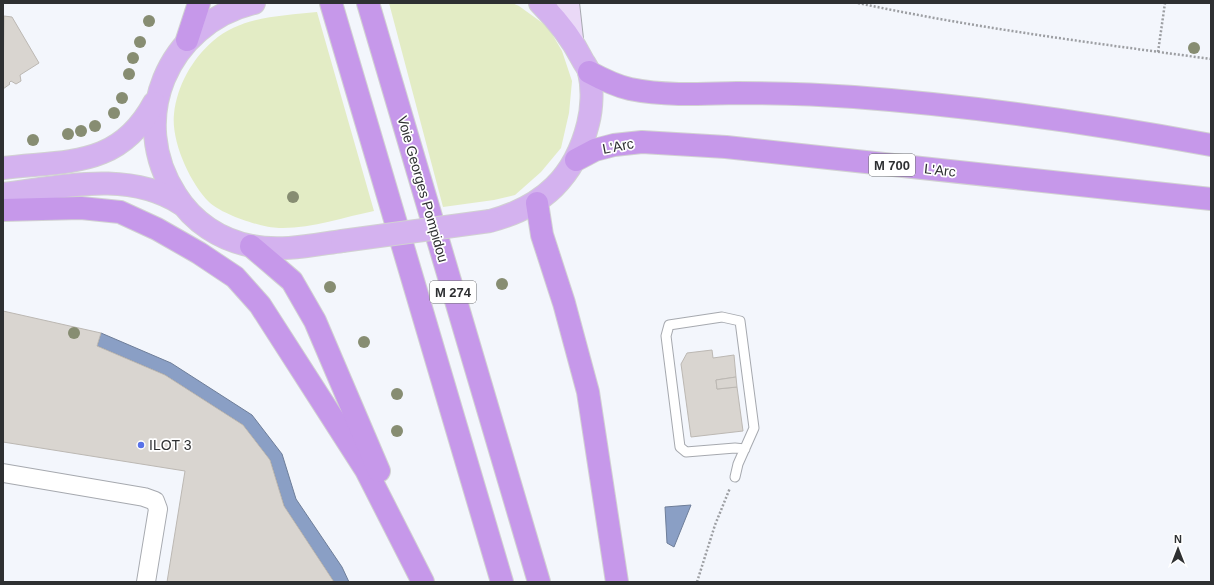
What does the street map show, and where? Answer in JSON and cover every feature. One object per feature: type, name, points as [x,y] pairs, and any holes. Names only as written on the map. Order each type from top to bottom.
[{"type":"highway","points":[[187,40],[199,3]]},
{"type":"highway","name":"M 274","points":[[331,3],[502,582]]},
{"type":"highway","name":"Voie Georges Pompidou","points":[[368,3],[539,582]]},
{"type":"highway","points":[[589,72],[609,82],[630,89],[699,94],[805,94],[933,104],[1030,115],[1211,144]]},
{"type":"highway","name":"L'Arc","points":[[576,160],[595,150],[614,145],[642,142],[726,147],[1211,199]]},
{"type":"highway","points":[[537,203],[542,235],[564,303],[588,392],[617,582]]},
{"type":"highway","points":[[3,210],[80,208],[120,212],[157,229],[199,253],[235,277],[260,305],[366,470],[424,582]]},
{"type":"highway","points":[[251,246],[292,281],[312,314],[424,582]]},
{"type":"main road","points":[[3,168],[77,159],[103,154],[117,146],[145,120],[158,96],[173,59],[187,40],[209,23],[230,11],[254,3]]},
{"type":"main road","points":[[158,96],[154,117],[157,151],[162,170],[183,206],[196,220],[215,234],[251,246],[295,247],[490,221],[509,216],[537,203],[563,178],[576,160],[584,143],[591,111],[589,72],[572,39],[555,18],[540,3]]},
{"type":"main road","points":[[568,3],[572,39]]},
{"type":"main road","points":[[3,194],[68,186],[114,184],[156,190],[183,206]]},
{"type":"street","points":[[3,473],[144,497],[154,501],[158,509],[146,582]]},
{"type":"lane","points":[[735,477],[744,449],[754,428],[740,321],[722,317],[669,325],[666,336],[680,447],[686,452],[744,449]]},
{"type":"path","points":[[858,3],[927,18],[1073,41],[1211,59]]},
{"type":"path","points":[[1158,52],[1165,3]]},
{"type":"path","points":[[697,582],[715,525],[735,477]]},
{"type":"green space","points":[[389,3],[512,3],[519,6],[548,27],[562,51],[572,81],[569,113],[561,148],[541,172],[515,195],[494,200],[443,207]]},
{"type":"green space","points":[[317,12],[374,211],[315,225],[291,228],[263,226],[242,220],[215,207],[209,202],[195,184],[189,173],[179,149],[174,125],[174,114],[178,93],[182,83],[198,56],[213,41],[236,26],[276,16]]},
{"type":"water","points":[[101,333],[171,363],[252,415],[282,454],[296,499],[342,567],[349,582],[334,582],[284,506],[270,460],[243,425],[165,375],[97,346]]},
{"type":"water","points":[[691,505],[674,547],[667,543],[665,507]]},
{"type":"building","points":[[4,16],[12,17],[39,63],[20,75],[21,81],[16,84],[11,81],[9,83],[10,84],[3,89]]},
{"type":"building","name":"ILOT 3","points":[[3,311],[101,333],[97,346],[165,375],[243,425],[270,460],[284,506],[334,582],[167,582],[185,471],[3,442]]},
{"type":"building","points":[[712,350],[713,358],[734,355],[736,377],[716,380],[717,389],[737,387],[743,431],[691,437],[681,364],[687,353]]},
{"type":"building","points":[[736,377],[737,387],[717,389],[716,380]]},
{"type":"place","name":"ILOT 3","points":[[141,445]]}]
